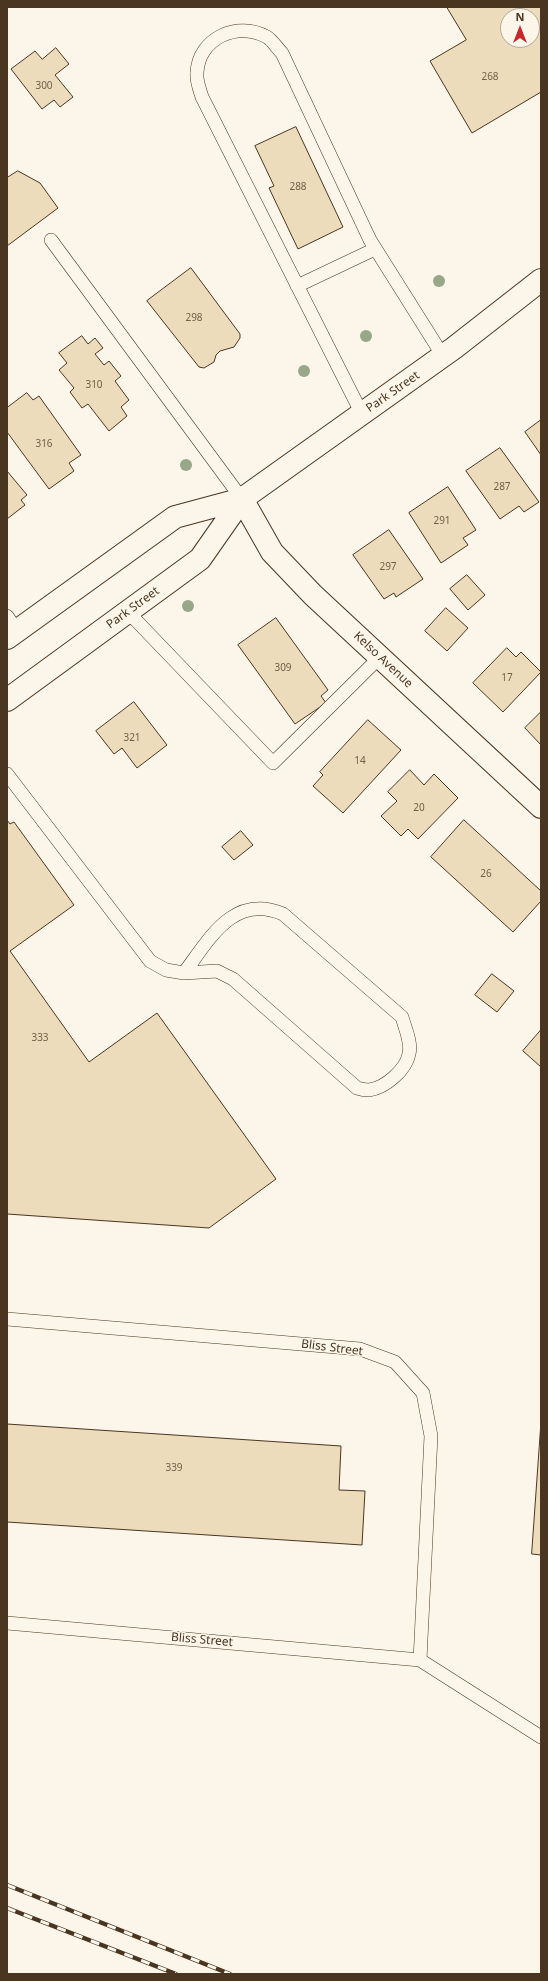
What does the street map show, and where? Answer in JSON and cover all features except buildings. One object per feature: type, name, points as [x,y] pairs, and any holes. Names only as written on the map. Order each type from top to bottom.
[{"type":"main road","name":"Park Street","points":[[7,700],[200,559],[242,499],[443,356],[539,285]]},
{"type":"main road","name":"Park Street","points":[[10,628],[175,517],[242,499]]},
{"type":"main road","name":"Kelso Avenue","points":[[242,499],[272,552],[313,595],[541,807]]},
{"type":"lane","points":[[362,414],[202,97],[197,74],[200,57],[214,38],[235,30],[253,31],[268,38],[282,52],[375,249],[443,356]]},
{"type":"lane","points":[[51,240],[242,499]]},
{"type":"lane","points":[[297,286],[375,249]]},
{"type":"lane","points":[[128,612],[273,763],[380,657]]},
{"type":"lane","points":[[7,774],[150,961],[166,970],[184,973],[217,971],[233,979],[356,1088],[367,1090],[377,1088],[400,1072],[410,1054],[402,1017],[283,914],[270,908],[259,907],[246,910],[232,917],[213,933],[184,973]]},
{"type":"lane","name":"Bliss Street","points":[[7,1319],[360,1349],[395,1362],[423,1393],[431,1436],[420,1660]]},
{"type":"lane","name":"Bliss Street","points":[[7,1623],[420,1660],[541,1737]]},
{"type":"railway","points":[[7,1885],[230,1974]]},
{"type":"railway","points":[[7,1908],[176,1974]]}]
